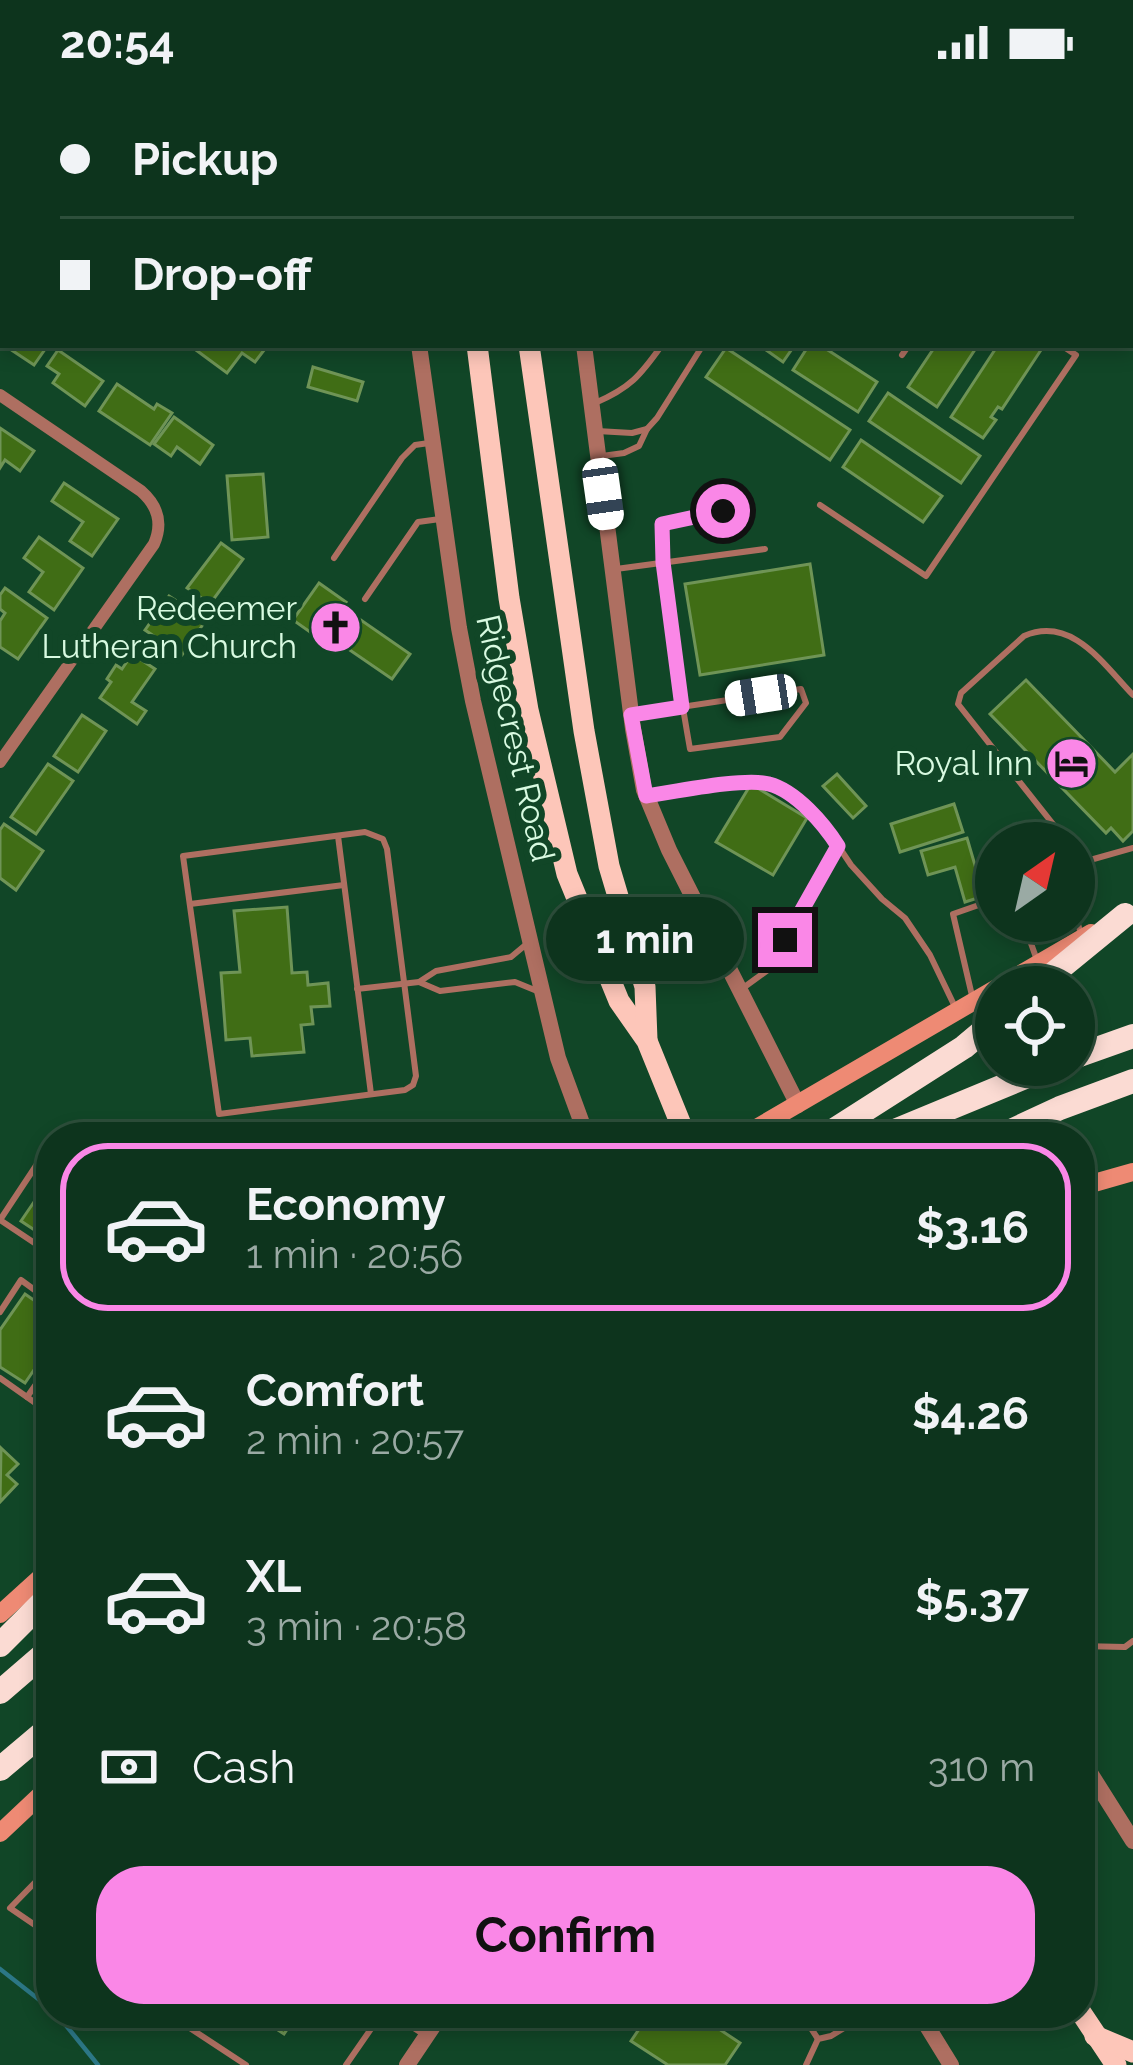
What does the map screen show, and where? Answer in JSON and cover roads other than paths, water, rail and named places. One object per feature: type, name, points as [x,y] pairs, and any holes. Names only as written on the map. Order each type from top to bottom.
[{"type":"highway","points":[[477,348],[528,710],[567,874],[619,1001],[647,1041],[680,1122]]},
{"type":"highway","points":[[529,348],[584,731],[609,866],[645,987],[647,1041]]},
{"type":"highway","points":[[1056,966],[1129,914]]},
{"type":"highway","points":[[1095,1050],[1133,1036]]},
{"type":"highway","points":[[846,1122],[975,1037]]},
{"type":"highway","points":[[1030,1122],[1133,1081]]},
{"type":"highway","points":[[916,1122],[1003,1086]]},
{"type":"highway","points":[[0,1645],[36,1609]]},
{"type":"highway","points":[[0,1692],[36,1661]]},
{"type":"highway","points":[[0,1769],[36,1739]]},
{"type":"highway","points":[[1090,2028],[1116,2065]]},
{"type":"highway","points":[[1095,2036],[1133,2052]]},
{"type":"main road","points":[[1095,931],[1129,914]]},
{"type":"main road","points":[[1052,966],[1078,942]]},
{"type":"main road","points":[[768,1122],[975,1001]]},
{"type":"main road","points":[[1095,1183],[1133,1172]]},
{"type":"main road","points":[[3,1606],[36,1580]]},
{"type":"main road","points":[[0,1833],[36,1798]]},
{"type":"street","name":"Ridgecrest Road","points":[[419,348],[473,701],[558,1058],[581,1122]]},
{"type":"street","points":[[584,348],[631,715],[646,796],[798,1105]]},
{"type":"street","points":[[0,394],[141,491],[153,502],[159,523],[159,533],[136,571],[0,762]]},
{"type":"street","points":[[1095,1781],[1133,1841]]},
{"type":"street","points":[[407,2065],[432,2028]]},
{"type":"street","points":[[927,2028],[945,2063]]},
{"type":"lane","points":[[591,405],[637,380],[660,348]]},
{"type":"lane","points":[[598,457],[639,446],[701,348]]},
{"type":"lane","points":[[902,355],[907,348]]},
{"type":"lane","points":[[820,505],[926,576],[1076,355],[1066,348]]},
{"type":"lane","points":[[595,431],[647,429]]},
{"type":"lane","points":[[334,558],[402,458],[415,446],[433,442]]},
{"type":"lane","points":[[631,715],[682,707],[801,689],[806,703],[780,736],[690,749],[682,707],[663,562],[662,524],[723,511]]},
{"type":"lane","points":[[365,599],[418,522],[443,519]]},
{"type":"lane","points":[[613,569],[765,549]]},
{"type":"lane","points":[[1051,822],[958,704],[961,693],[1024,636],[1050,630],[1085,644],[1133,695]]},
{"type":"lane","points":[[646,796],[748,781],[772,784],[821,820],[851,865],[905,918],[965,1005]]},
{"type":"lane","points":[[365,832],[383,839],[416,1076],[405,1090],[218,1114],[190,904],[183,856],[365,832]]},
{"type":"lane","points":[[338,836],[371,1095]]},
{"type":"lane","points":[[740,991],[772,967],[838,846]]},
{"type":"lane","points":[[1095,859],[1133,848]]},
{"type":"lane","points":[[190,904],[344,885]]},
{"type":"lane","points":[[965,1005],[952,914],[975,906]]},
{"type":"lane","points":[[357,989],[419,982],[436,971],[511,957],[530,941]]},
{"type":"lane","points":[[419,982],[440,991],[515,982],[542,994]]},
{"type":"lane","points":[[36,1166],[0,1220],[36,1244]]},
{"type":"lane","points":[[0,1312],[21,1280],[36,1291]]},
{"type":"lane","points":[[0,1378],[36,1403]]},
{"type":"lane","points":[[27,1397],[36,1384]]},
{"type":"lane","points":[[1095,1646],[1125,1647],[1133,1641]]},
{"type":"lane","points":[[36,1881],[10,1908],[36,1926]]},
{"type":"lane","points":[[190,2028],[245,2065]]},
{"type":"lane","points":[[346,2065],[372,2028]]},
{"type":"lane","points":[[414,2028],[427,2036]]},
{"type":"lane","points":[[811,2028],[818,2039]]},
{"type":"lane","points":[[818,2039],[841,2028]]},
{"type":"lane","points":[[806,2065],[818,2039]]},
{"type":"waterway","points":[[0,1969],[36,1997]]},
{"type":"waterway","points":[[68,2028],[98,2065]]},
{"type":"place","name":"Redeemer Lutheran Church","points":[[336,627]]},
{"type":"place","name":"Royal Inn","points":[[1072,763]]}]
